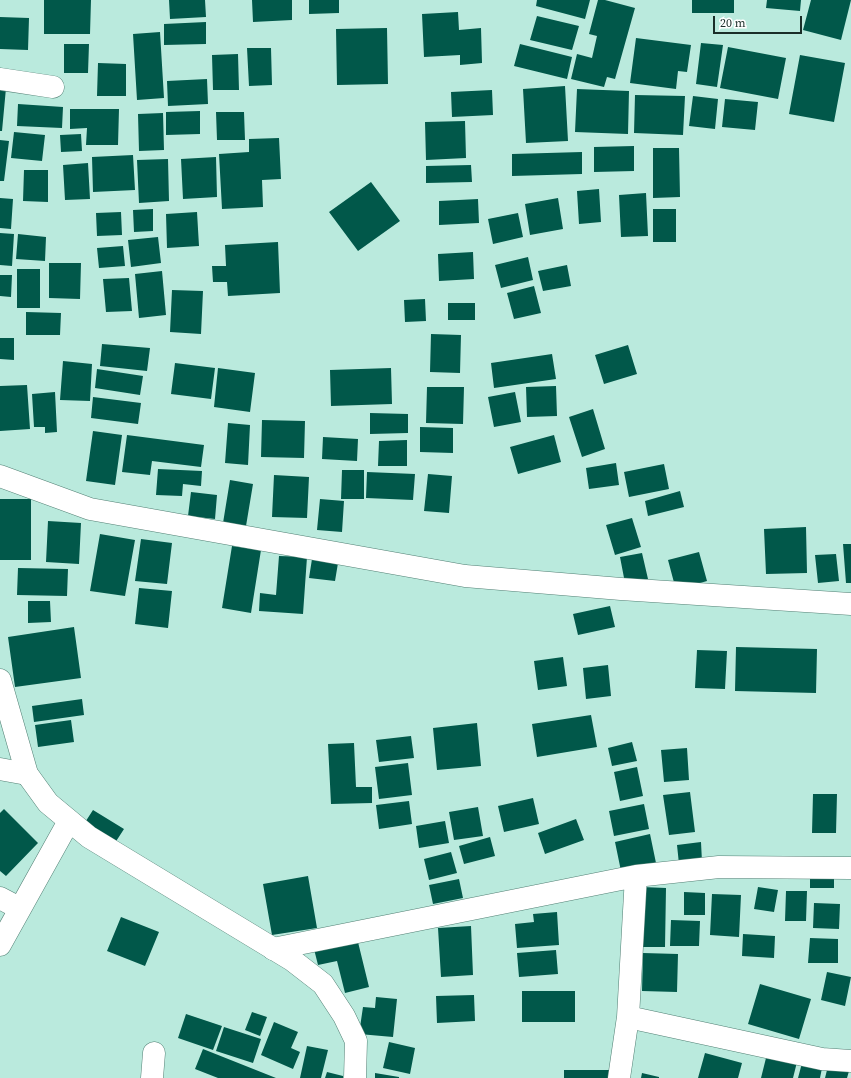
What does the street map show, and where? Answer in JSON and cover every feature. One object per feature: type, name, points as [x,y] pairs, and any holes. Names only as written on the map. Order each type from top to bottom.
[{"type":"street","points":[[0,80],[53,87]]},
{"type":"street","points":[[0,476],[90,509],[465,576],[628,590],[851,604]]},
{"type":"street","points":[[0,680],[27,774],[48,803],[89,837],[292,960],[323,984],[344,1016],[356,1041],[355,1078]]},
{"type":"street","points":[[0,769],[27,774]]},
{"type":"street","points":[[0,945],[19,908],[69,821]]},
{"type":"street","points":[[273,949],[636,876],[719,867],[851,868]]},
{"type":"street","points":[[620,1078],[628,1016],[636,876]]},
{"type":"street","points":[[0,898],[19,908]]},
{"type":"street","points":[[628,1016],[822,1059],[851,1061]]},
{"type":"street","points":[[152,1078],[154,1053]]},
{"type":"building","points":[[44,0],[91,0],[90,34],[44,34]]},
{"type":"building","points":[[169,0],[205,0],[206,17],[170,19]]},
{"type":"building","points":[[252,0],[292,0],[292,20],[253,22]]},
{"type":"building","points":[[309,0],[339,0],[339,13],[309,14]]},
{"type":"building","points":[[537,0],[590,0],[585,19],[536,6]]},
{"type":"building","points":[[598,0],[605,0],[635,8],[615,79],[607,77],[604,87],[571,79],[577,54],[592,58],[597,36],[589,34]]},
{"type":"building","points":[[692,0],[734,0],[734,13],[692,13]]},
{"type":"building","points":[[767,0],[801,0],[800,11],[766,8]]},
{"type":"building","points":[[811,0],[851,0],[841,40],[803,30]]},
{"type":"building","points":[[458,12],[459,30],[481,28],[482,63],[460,65],[460,55],[424,57],[422,14]]},
{"type":"building","points":[[537,16],[579,26],[572,50],[530,40]]},
{"type":"building","points":[[0,17],[29,18],[28,50],[0,49]]},
{"type":"building","points":[[206,22],[206,44],[164,45],[164,24]]},
{"type":"building","points":[[387,28],[388,84],[337,85],[336,29]]},
{"type":"building","points":[[160,32],[164,98],[137,100],[133,34]]},
{"type":"building","points":[[636,38],[691,45],[687,72],[678,71],[676,89],[630,83]]},
{"type":"building","points":[[701,43],[723,45],[717,87],[696,84]]},
{"type":"building","points":[[64,44],[89,44],[88,73],[64,73]]},
{"type":"building","points":[[520,44],[572,57],[567,79],[514,66]]},
{"type":"building","points":[[728,47],[786,58],[778,99],[720,88]]},
{"type":"building","points":[[247,48],[271,48],[272,85],[249,86]]},
{"type":"building","points":[[238,54],[239,90],[213,90],[212,55]]},
{"type":"building","points":[[800,55],[845,63],[834,122],[789,114]]},
{"type":"building","points":[[98,63],[126,64],[126,96],[97,96]]},
{"type":"building","points":[[207,79],[208,104],[168,106],[167,81]]},
{"type":"building","points":[[565,86],[568,141],[526,143],[523,89]]},
{"type":"building","points":[[0,87],[6,88],[2,131],[0,131]]},
{"type":"building","points":[[577,89],[629,91],[628,134],[575,132]]},
{"type":"building","points":[[492,90],[493,115],[452,117],[451,92]]},
{"type":"building","points":[[635,95],[685,96],[683,135],[634,133]]},
{"type":"building","points":[[693,96],[718,99],[715,129],[689,126]]},
{"type":"building","points":[[725,99],[758,102],[755,130],[722,127]]},
{"type":"building","points":[[18,104],[63,107],[62,128],[17,126]]},
{"type":"building","points":[[70,109],[119,109],[118,145],[86,145],[87,128],[70,129]]},
{"type":"building","points":[[200,111],[200,134],[166,135],[166,112]]},
{"type":"building","points":[[216,112],[244,112],[245,140],[217,140]]},
{"type":"building","points":[[163,113],[164,150],[139,151],[138,114]]},
{"type":"building","points":[[465,121],[466,158],[426,160],[425,122]]},
{"type":"building","points":[[14,132],[45,135],[42,161],[11,158]]},
{"type":"building","points":[[81,134],[82,151],[61,152],[60,135]]},
{"type":"building","points":[[279,138],[281,179],[262,180],[263,207],[222,209],[219,154],[249,152],[249,139]]},
{"type":"building","points":[[0,140],[9,141],[4,181],[0,181]]},
{"type":"building","points":[[634,146],[634,171],[594,172],[594,147]]},
{"type":"building","points":[[653,148],[679,148],[680,197],[653,198]]},
{"type":"building","points":[[582,152],[582,174],[512,176],[512,154]]},
{"type":"building","points":[[133,155],[135,190],[93,192],[92,157]]},
{"type":"building","points":[[216,157],[217,197],[183,199],[181,159]]},
{"type":"building","points":[[168,159],[169,201],[139,203],[137,160]]},
{"type":"building","points":[[88,163],[90,199],[65,200],[63,165]]},
{"type":"building","points":[[471,165],[472,182],[426,183],[426,166]]},
{"type":"building","points":[[24,170],[48,170],[48,202],[23,201]]},
{"type":"building","points":[[371,182],[400,221],[358,251],[329,212]]},
{"type":"building","points":[[599,189],[601,222],[579,224],[577,191]]},
{"type":"building","points":[[646,193],[648,236],[621,237],[619,195]]},
{"type":"building","points":[[0,198],[13,199],[11,229],[0,228]]},
{"type":"building","points":[[558,198],[563,229],[530,235],[525,204]]},
{"type":"building","points":[[478,199],[479,223],[439,225],[439,201]]},
{"type":"building","points":[[153,209],[153,231],[134,232],[133,210]]},
{"type":"building","points":[[653,209],[676,209],[676,242],[653,242]]},
{"type":"building","points":[[121,212],[122,235],[97,236],[96,213]]},
{"type":"building","points":[[197,212],[199,246],[167,248],[166,214]]},
{"type":"building","points":[[518,213],[523,237],[493,244],[488,219]]},
{"type":"building","points":[[0,233],[14,234],[12,266],[0,265]]},
{"type":"building","points":[[18,234],[46,237],[45,261],[16,259]]},
{"type":"building","points":[[158,237],[161,263],[131,267],[128,240]]},
{"type":"building","points":[[278,242],[280,293],[228,296],[227,282],[213,282],[212,266],[226,266],[225,245]]},
{"type":"building","points":[[123,246],[125,266],[99,268],[97,248]]},
{"type":"building","points":[[473,252],[474,279],[439,281],[438,254]]},
{"type":"building","points":[[528,257],[533,280],[501,288],[495,265]]},
{"type":"building","points":[[49,263],[81,263],[80,299],[49,298]]},
{"type":"building","points":[[567,265],[571,286],[543,291],[538,271]]},
{"type":"building","points":[[17,269],[40,269],[40,308],[17,308]]},
{"type":"building","points":[[162,271],[166,315],[139,318],[135,274]]},
{"type":"building","points":[[0,275],[12,275],[11,297],[0,296]]},
{"type":"building","points":[[129,278],[132,311],[106,312],[103,279]]},
{"type":"building","points":[[534,286],[541,313],[514,319],[507,293]]},
{"type":"building","points":[[172,290],[203,291],[201,334],[170,332]]},
{"type":"building","points":[[425,299],[426,321],[405,322],[404,300]]},
{"type":"building","points":[[448,303],[475,303],[475,320],[448,320]]},
{"type":"building","points":[[26,312],[61,313],[60,335],[26,335]]},
{"type":"building","points":[[431,334],[461,335],[460,373],[430,372]]},
{"type":"building","points":[[0,338],[14,338],[14,360],[0,359]]},
{"type":"building","points":[[102,344],[150,348],[147,371],[100,366]]},
{"type":"building","points":[[628,345],[637,374],[604,384],[595,355]]},
{"type":"building","points":[[552,354],[556,379],[494,388],[491,363]]},
{"type":"building","points":[[63,361],[92,364],[90,401],[60,400]]},
{"type":"building","points":[[175,363],[215,368],[211,399],[171,394]]},
{"type":"building","points":[[218,368],[255,373],[250,412],[214,407]]},
{"type":"building","points":[[391,368],[392,404],[331,406],[330,370]]},
{"type":"building","points":[[97,369],[143,376],[140,395],[95,388]]},
{"type":"building","points":[[27,385],[30,429],[0,431],[0,386]]},
{"type":"building","points":[[556,386],[557,416],[527,417],[526,387]]},
{"type":"building","points":[[427,387],[464,387],[463,424],[426,423]]},
{"type":"building","points":[[55,392],[57,432],[45,433],[45,427],[34,427],[32,394]]},
{"type":"building","points":[[515,392],[521,422],[494,427],[488,397]]},
{"type":"building","points":[[93,397],[141,403],[138,424],[91,418]]},
{"type":"building","points":[[593,409],[605,449],[582,457],[569,417]]},
{"type":"building","points":[[370,413],[408,414],[408,433],[370,434]]},
{"type":"building","points":[[262,420],[305,421],[304,458],[261,457]]},
{"type":"building","points":[[228,423],[250,425],[248,465],[225,463]]},
{"type":"building","points":[[420,427],[453,428],[453,453],[420,452]]},
{"type":"building","points":[[93,431],[122,435],[115,485],[86,481]]},
{"type":"building","points":[[127,435],[204,445],[201,467],[152,461],[150,475],[122,472]]},
{"type":"building","points":[[554,435],[561,462],[518,474],[510,447]]},
{"type":"building","points":[[323,437],[358,439],[357,461],[322,459]]},
{"type":"building","points":[[407,440],[407,466],[378,466],[379,441]]},
{"type":"building","points":[[616,463],[619,485],[589,489],[586,468]]},
{"type":"building","points":[[664,464],[669,489],[629,497],[624,472]]},
{"type":"building","points":[[158,469],[202,471],[201,486],[183,484],[182,496],[156,495]]},
{"type":"building","points":[[342,470],[364,470],[364,499],[341,499]]},
{"type":"building","points":[[367,472],[415,474],[413,500],[366,498]]},
{"type":"building","points":[[428,474],[452,476],[449,513],[424,511]]},
{"type":"building","points":[[274,475],[309,477],[307,518],[272,517]]},
{"type":"building","points":[[230,480],[253,484],[246,526],[223,523]]},
{"type":"building","points":[[680,491],[684,507],[648,516],[645,501]]},
{"type":"building","points":[[191,492],[217,495],[215,519],[188,516]]},
{"type":"building","points":[[0,499],[31,499],[31,560],[0,560]]},
{"type":"building","points":[[320,499],[344,501],[342,532],[317,530]]},
{"type":"building","points":[[632,518],[641,547],[615,555],[606,525]]},
{"type":"building","points":[[48,521],[81,523],[79,564],[46,562]]},
{"type":"building","points":[[806,527],[807,573],[766,574],[764,529]]},
{"type":"building","points":[[100,534],[135,540],[125,596],[90,591]]},
{"type":"building","points":[[141,539],[172,543],[167,584],[135,581]]},
{"type":"building","points":[[843,544],[851,544],[851,583],[846,583]]},
{"type":"building","points":[[232,546],[261,550],[251,613],[222,608]]},
{"type":"building","points":[[699,552],[707,581],[676,590],[668,560]]},
{"type":"building","points":[[642,553],[648,579],[625,583],[620,557]]},
{"type":"building","points":[[836,554],[839,581],[818,583],[815,555]]},
{"type":"building","points":[[279,556],[307,557],[303,614],[259,611],[260,593],[276,595]]},
{"type":"building","points":[[312,559],[338,563],[335,581],[309,578]]},
{"type":"building","points":[[18,568],[68,569],[67,596],[17,595]]},
{"type":"building","points":[[139,588],[172,591],[168,628],[135,624]]},
{"type":"building","points":[[28,601],[50,601],[51,622],[28,623]]},
{"type":"building","points":[[610,606],[615,627],[578,635],[573,614]]},
{"type":"building","points":[[74,627],[81,678],[15,687],[8,637]]},
{"type":"building","points":[[736,647],[817,649],[816,693],[735,691]]},
{"type":"building","points":[[697,650],[727,651],[725,689],[695,688]]},
{"type":"building","points":[[563,657],[567,686],[538,690],[534,661]]},
{"type":"building","points":[[608,665],[611,696],[586,699],[583,668]]},
{"type":"building","points":[[82,699],[84,715],[34,722],[32,706]]},
{"type":"building","points":[[591,715],[597,747],[537,757],[532,724]]},
{"type":"building","points":[[71,720],[74,742],[38,747],[35,725]]},
{"type":"building","points":[[477,723],[481,766],[437,770],[433,728]]},
{"type":"building","points":[[411,736],[414,758],[379,762],[376,740]]},
{"type":"building","points":[[632,742],[637,761],[612,766],[608,748]]},
{"type":"building","points":[[354,743],[356,787],[372,787],[372,803],[331,804],[328,744]]},
{"type":"building","points":[[687,748],[689,780],[664,782],[661,750]]},
{"type":"building","points":[[408,763],[412,795],[379,799],[375,767]]},
{"type":"building","points":[[637,767],[643,796],[620,801],[614,772]]},
{"type":"building","points":[[690,792],[695,832],[669,835],[663,795]]},
{"type":"building","points":[[813,794],[837,794],[836,833],[812,833]]},
{"type":"building","points":[[533,798],[539,824],[504,832],[498,806]]},
{"type":"building","points":[[409,801],[412,824],[379,829],[376,805]]},
{"type":"building","points":[[644,804],[649,829],[614,836],[609,811]]},
{"type":"building","points":[[478,807],[483,836],[454,840],[449,812]]},
{"type":"building","points":[[4,809],[38,843],[6,876],[0,871],[0,813]]},
{"type":"building","points":[[93,810],[124,829],[113,846],[82,827]]},
{"type":"building","points":[[576,819],[584,840],[545,854],[538,833]]},
{"type":"building","points":[[445,821],[449,843],[419,848],[416,826]]},
{"type":"building","points":[[650,834],[656,863],[621,871],[615,842]]},
{"type":"building","points":[[490,837],[495,856],[464,864],[459,846]]},
{"type":"building","points":[[701,842],[702,862],[679,864],[677,845]]},
{"type":"building","points":[[451,852],[457,873],[429,880],[424,859]]},
{"type":"building","points":[[810,873],[834,873],[834,888],[810,888]]},
{"type":"building","points":[[308,876],[317,928],[272,935],[263,884]]},
{"type":"building","points":[[459,879],[463,898],[433,904],[429,885]]},
{"type":"building","points":[[642,887],[666,888],[665,947],[640,947]]},
{"type":"building","points":[[758,887],[778,890],[774,912],[754,909]]},
{"type":"building","points":[[786,891],[807,891],[806,921],[785,921]]},
{"type":"building","points":[[684,892],[705,893],[705,915],[684,915]]},
{"type":"building","points":[[712,894],[741,895],[739,937],[710,935]]},
{"type":"building","points":[[814,903],[840,904],[839,929],[813,928]]},
{"type":"building","points":[[557,912],[559,945],[517,948],[515,924],[534,922],[533,914]]},
{"type":"building","points":[[121,917],[159,932],[145,966],[107,951]]},
{"type":"building","points":[[671,920],[700,921],[699,946],[670,946]]},
{"type":"building","points":[[471,926],[473,975],[441,977],[438,928]]},
{"type":"building","points":[[743,934],[775,936],[774,958],[742,956]]},
{"type":"building","points":[[357,938],[369,987],[345,993],[337,961],[318,965],[314,949]]},
{"type":"building","points":[[810,938],[838,939],[838,963],[808,963]]},
{"type":"building","points":[[556,950],[558,974],[519,977],[517,953]]},
{"type":"building","points":[[643,953],[678,954],[677,992],[642,991]]},
{"type":"building","points":[[827,972],[851,977],[845,1006],[821,1000]]},
{"type":"building","points":[[760,984],[811,999],[799,1039],[748,1024]]},
{"type":"building","points":[[522,991],[575,991],[575,1022],[522,1022]]},
{"type":"building","points":[[474,995],[475,1021],[437,1023],[436,996]]},
{"type":"building","points":[[376,997],[397,999],[393,1037],[359,1034],[363,1007],[375,1008]]},
{"type":"building","points":[[252,1012],[267,1017],[260,1036],[245,1030]]},
{"type":"building","points":[[186,1014],[222,1026],[213,1050],[178,1038]]},
{"type":"building","points":[[274,1022],[298,1032],[291,1048],[300,1052],[293,1069],[261,1055]]},
{"type":"building","points":[[224,1027],[261,1039],[253,1063],[216,1051]]},
{"type":"building","points":[[389,1042],[415,1048],[410,1074],[383,1068]]},
{"type":"building","points":[[307,1046],[328,1050],[321,1078],[300,1078]]},
{"type":"building","points":[[203,1049],[276,1078],[218,1078],[195,1069]]},
{"type":"building","points":[[705,1053],[742,1063],[738,1078],[698,1078]]},
{"type":"building","points":[[767,1054],[797,1062],[793,1078],[761,1078]]},
{"type":"building","points":[[802,1063],[822,1068],[820,1078],[798,1078]]},
{"type":"building","points":[[828,1066],[849,1071],[847,1078],[825,1078]]},
{"type":"building","points":[[564,1070],[612,1070],[612,1078],[564,1078]]},
{"type":"building","points":[[327,1072],[343,1076],[343,1078],[325,1078]]},
{"type":"building","points":[[375,1073],[399,1077],[399,1078],[375,1078]]},
{"type":"building","points":[[642,1073],[659,1077],[659,1078],[641,1078]]}]
